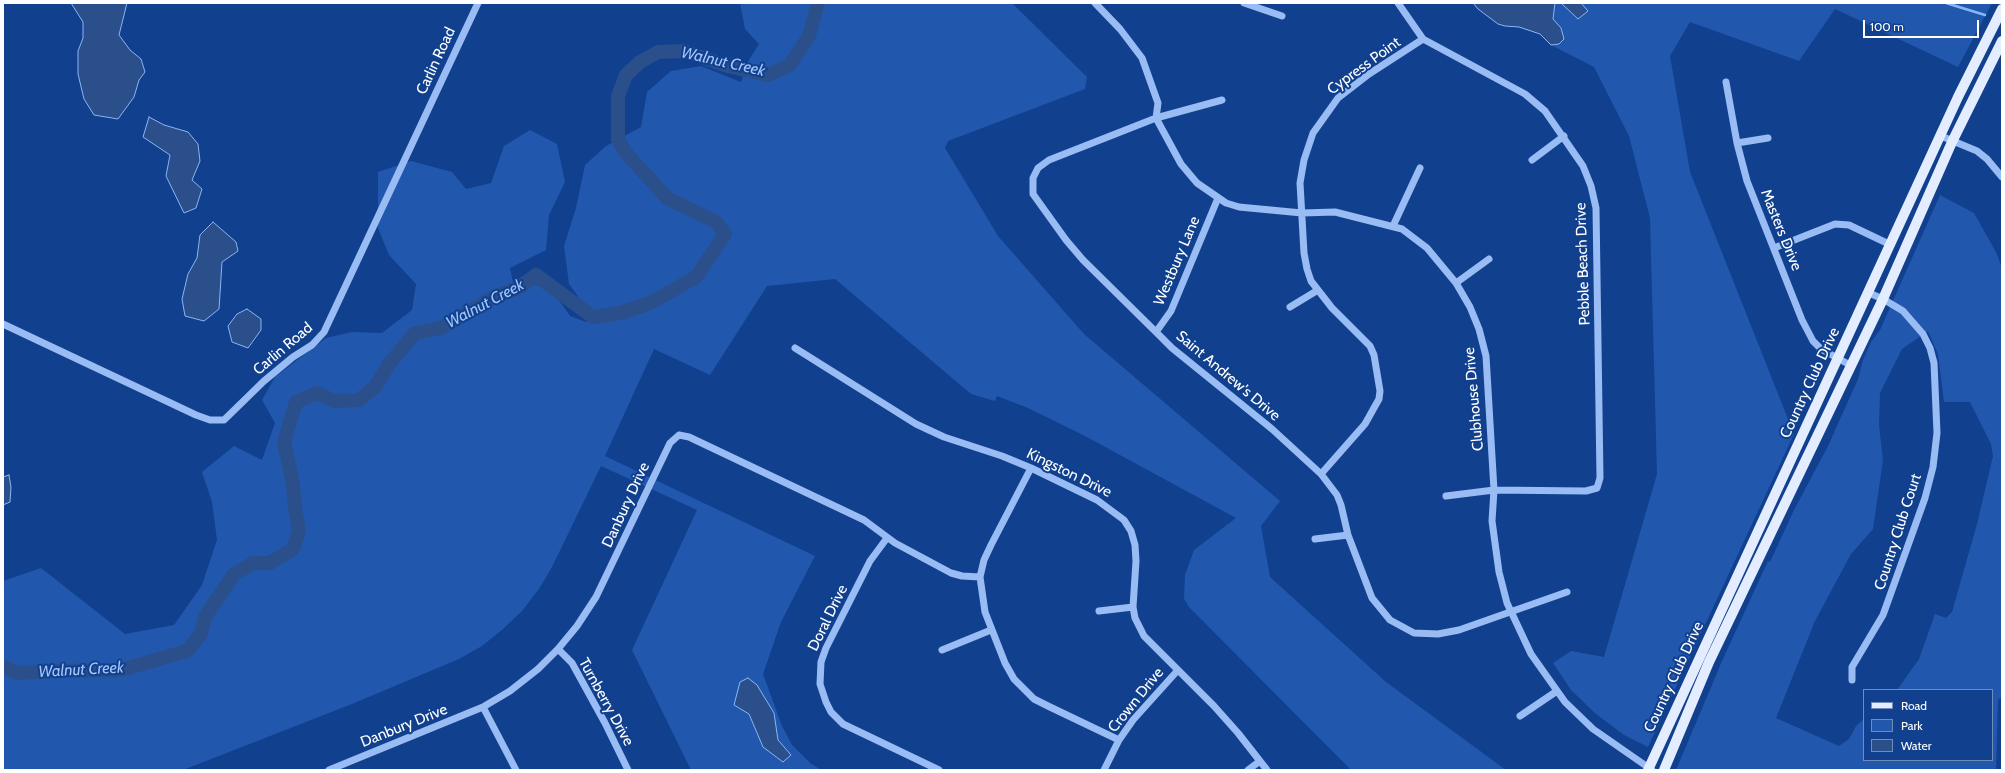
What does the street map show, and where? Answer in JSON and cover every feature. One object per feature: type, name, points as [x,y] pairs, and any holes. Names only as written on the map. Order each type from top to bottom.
[{"type":"main road","name":"Country Club Drive","points":[[1650,769],[1941,136],[2002,9]]},
{"type":"main road","name":"Country Club Drive","points":[[1664,770],[1709,662],[1850,365],[1883,299],[1952,142],[2000,44]]},
{"type":"street","name":"Carlin Road","points":[[3,324],[196,415],[210,420],[224,420],[264,381],[293,356],[312,345],[324,332],[478,3]]},
{"type":"street","name":"Clubhouse Drive","points":[[1096,3],[1120,29],[1142,58],[1158,103],[1156,118],[1181,164],[1197,183],[1218,198],[1239,207],[1302,213],[1335,212],[1402,229],[1427,248],[1456,283],[1470,307],[1479,329],[1486,356],[1494,490],[1492,521],[1499,572],[1507,603],[1531,654],[1558,691],[1579,716],[1593,729],[1650,769]]},
{"type":"street","points":[[1244,3],[1282,16]]},
{"type":"street","name":"Pebble Beach Drive","points":[[1398,3],[1423,39],[1525,94],[1545,111],[1564,136],[1583,166],[1592,186],[1596,208],[1600,478],[1596,488],[1586,491],[1494,490]]},
{"type":"street","name":"Cypress Point","points":[[1321,474],[1365,424],[1379,399],[1380,391],[1374,355],[1370,346],[1332,308],[1311,281],[1306,269],[1300,183],[1304,160],[1313,134],[1333,103],[1369,74],[1423,39]]},
{"type":"street","points":[[1986,42],[2000,44]]},
{"type":"street","name":"Masters Drive","points":[[1726,82],[1737,143],[1747,181],[1808,333],[1821,349],[1850,365]]},
{"type":"street","name":"Saint Andrew's Drive","points":[[1222,100],[1156,118],[1049,160],[1038,168],[1032,178],[1033,194],[1066,240],[1083,260],[1172,348],[1272,429],[1321,474],[1337,495],[1348,534],[1372,598],[1390,620],[1414,632],[1438,634],[1459,630],[1567,592]]},
{"type":"street","points":[[1532,160],[1564,136]]},
{"type":"street","points":[[1941,136],[1982,155],[2002,177]]},
{"type":"street","points":[[1737,143],[1768,138]]},
{"type":"street","points":[[1394,226],[1420,168]]},
{"type":"street","name":"Westbury Lane","points":[[1156,332],[1171,311],[1218,198]]},
{"type":"street","points":[[1774,248],[1835,224],[1849,225],[1891,245]]},
{"type":"street","points":[[1456,283],[1489,259]]},
{"type":"street","points":[[1290,307],[1318,290]]},
{"type":"street","name":"Country Club Court","points":[[1852,680],[1852,667],[1883,615],[1925,498],[1933,467],[1937,433],[1934,363],[1930,348],[1914,321],[1903,311],[1883,299],[1869,293]]},
{"type":"street","name":"Kingston Drive","points":[[795,348],[916,424],[944,437],[1002,456],[1032,468],[1097,500],[1124,520],[1131,531],[1135,545],[1136,561],[1133,607],[1135,618],[1144,636],[1234,728],[1267,770]]},
{"type":"street","name":"Danbury Drive","points":[[329,770],[483,707],[510,691],[538,669],[558,649],[577,626],[596,597],[670,443],[679,435],[689,437],[864,520],[895,544],[952,572],[962,576],[980,577]]},
{"type":"street","points":[[1032,468],[990,545],[984,560],[980,577],[985,612],[1005,663],[1014,678],[1034,699],[1119,740]]},
{"type":"street","points":[[1446,496],[1494,490]]},
{"type":"street","points":[[1315,539],[1348,534]]},
{"type":"street","name":"Doral Drive","points":[[887,538],[870,561],[826,648],[821,662],[820,684],[826,702],[832,712],[843,724],[939,770]]},
{"type":"street","points":[[1099,611],[1133,607]]},
{"type":"street","points":[[942,650],[991,630]]},
{"type":"street","name":"Turnberry Drive","points":[[558,649],[572,663],[605,723],[628,770]]},
{"type":"street","name":"Crown Drive","points":[[1104,770],[1119,740],[1151,697],[1178,670]]},
{"type":"street","points":[[1520,716],[1558,691]]},
{"type":"street","points":[[483,707],[516,770]]},
{"type":"street","points":[[1248,770],[1260,761]]},
{"type":"green space","points":[[740,3],[1012,3],[1087,77],[1085,89],[948,141],[945,148],[998,236],[1084,334],[1280,501],[1261,526],[1270,577],[1386,682],[1506,770],[1351,770],[1189,607],[1184,599],[1185,575],[1194,550],[1236,518],[1085,436],[1028,408],[997,396],[995,401],[971,394],[835,279],[767,286],[710,375],[654,349],[605,456],[815,556],[781,622],[763,674],[782,726],[792,745],[810,763],[821,770],[691,770],[632,650],[697,510],[601,466],[552,567],[539,589],[522,611],[503,629],[482,646],[459,659],[352,704],[183,770],[3,770],[3,581],[41,568],[125,634],[174,625],[202,585],[217,540],[212,502],[202,472],[234,446],[262,460],[275,423],[262,400],[275,377],[326,338],[352,332],[382,333],[412,310],[416,284],[389,255],[378,228],[378,172],[411,161],[452,172],[466,189],[491,183],[504,146],[530,130],[557,144],[565,182],[549,215],[546,250],[510,268],[515,292],[534,284],[552,290],[570,316],[586,322],[587,309],[569,284],[564,246],[576,208],[585,165],[606,146],[641,127],[647,92],[671,71],[701,66],[741,82],[749,60],[759,44],[745,29]]},
{"type":"green space","points":[[1473,3],[1992,3],[1958,67],[1835,9],[1799,61],[1690,22],[1670,56],[1690,172],[1794,434],[1648,747],[1624,735],[1596,714],[1571,690],[1553,663],[1571,651],[1604,657],[1657,474],[1650,218],[1629,136],[1594,67],[1551,45],[1540,34],[1519,27],[1498,24],[1478,9]]},
{"type":"green space","points":[[1940,195],[1974,213],[1997,254],[2002,269],[2002,697],[1998,700],[1996,770],[1676,770],[1722,661],[1768,561],[1770,562],[1793,512],[1828,446],[1858,379],[1863,360],[1871,342],[1880,330]],"holes":[[[1928,331],[1938,354],[1944,402],[1970,402],[1991,444],[1993,456],[1977,524],[1952,612],[1946,618],[1935,614],[1919,659],[1898,689],[1993,689],[1993,761],[1863,761],[1863,720],[1856,726],[1849,739],[1839,746],[1776,718],[1815,621],[1851,554],[1873,529],[1883,460],[1879,425],[1880,393],[1902,349]]]},
{"type":"water","points":[[71,3],[127,3],[119,35],[130,50],[141,59],[145,72],[139,80],[134,97],[118,119],[94,115],[84,99],[78,74],[78,51],[83,38],[83,22]]},
{"type":"water","points":[[1473,3],[1555,3],[1553,19],[1561,28],[1564,39],[1559,44],[1551,45],[1540,34],[1519,27],[1498,24],[1478,9]]},
{"type":"water","points":[[1561,3],[1581,3],[1588,11],[1578,19]]},
{"type":"water","points":[[149,117],[164,125],[188,132],[198,144],[200,161],[192,180],[202,189],[196,208],[184,213],[166,176],[170,155],[143,137]]},
{"type":"water","points":[[213,222],[236,242],[238,251],[222,262],[219,309],[204,321],[185,316],[182,299],[188,274],[197,258],[200,235]]},
{"type":"water","points":[[247,309],[261,319],[261,330],[248,348],[232,342],[228,326],[237,314]]},
{"type":"water","points":[[9,475],[11,487],[10,502],[3,505],[3,477]]},
{"type":"water","points":[[748,678],[757,685],[774,713],[778,740],[791,755],[783,762],[763,747],[749,714],[734,705],[740,682]]},
{"type":"waterway","name":"Walnut Creek","points":[[3,667],[17,673],[121,670],[187,651],[201,634],[205,617],[234,574],[253,563],[270,563],[293,549],[299,531],[293,484],[284,442],[296,402],[317,393],[334,401],[359,400],[375,387],[389,364],[415,333],[441,328],[496,296],[518,288],[536,275],[593,317],[620,313],[650,303],[696,277],[725,234],[716,222],[667,198],[625,152],[618,139],[618,96],[626,75],[640,62],[658,52],[684,51],[727,66],[768,75],[790,65],[809,36],[818,3]]},
{"type":"waterway","points":[[1946,3],[1985,15]]}]
